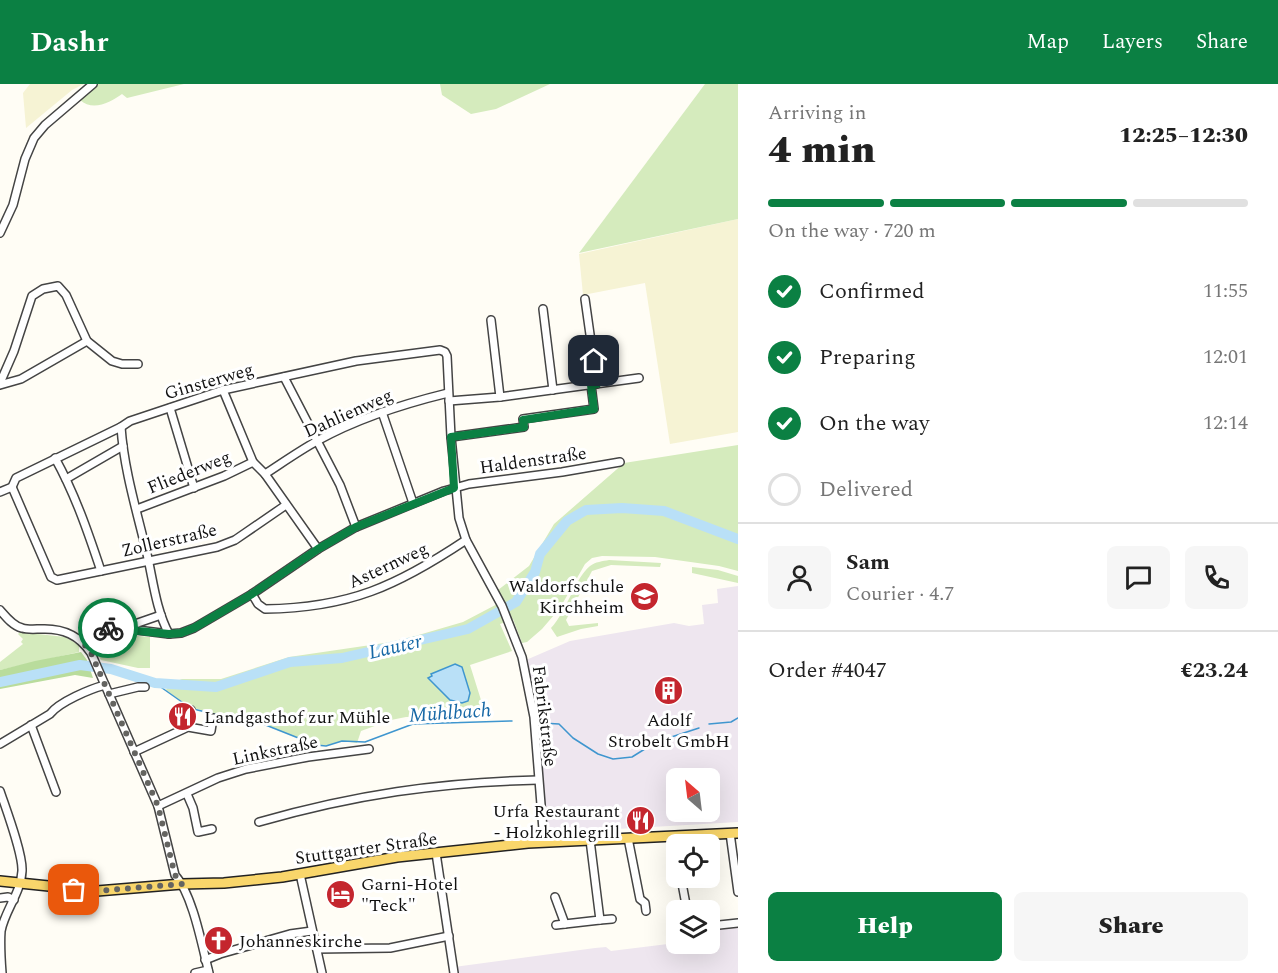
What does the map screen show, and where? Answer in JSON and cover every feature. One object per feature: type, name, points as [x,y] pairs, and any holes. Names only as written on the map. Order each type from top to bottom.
[{"type":"main road","name":"Stuttgarter Straße","points":[[714,834],[734,833]]},
{"type":"main road","name":"Stuttgarter Straße","points":[[0,881],[97,891],[240,882],[397,857],[544,842],[666,836]]},
{"type":"street","points":[[0,233],[13,205],[25,159],[34,138],[93,84]]},
{"type":"street","points":[[0,384],[14,351],[32,296],[43,289],[58,286],[66,294],[87,341],[112,361],[122,364],[138,364]]},
{"type":"street","points":[[451,437],[524,427],[523,420],[594,409],[594,385],[585,299]]},
{"type":"street","points":[[543,309],[553,390]]},
{"type":"street","points":[[490,320],[500,397]]},
{"type":"street","points":[[0,384],[21,379],[87,341]]},
{"type":"street","name":"Ginsterweg","points":[[0,492],[12,487],[16,478],[130,421],[223,390],[400,354],[440,350],[447,356],[449,397]]},
{"type":"street","points":[[285,377],[340,485],[356,527]]},
{"type":"street","name":"Dahlienweg","points":[[265,474],[318,441],[382,412],[449,397],[500,397],[639,378]]},
{"type":"street","points":[[223,390],[253,462],[265,474],[318,549]]},
{"type":"street","points":[[449,397],[454,488],[459,518],[466,540]]},
{"type":"street","points":[[170,408],[194,488]]},
{"type":"street","points":[[382,412],[413,503]]},
{"type":"street","points":[[121,427],[123,446],[161,615],[169,634]]},
{"type":"street","points":[[66,478],[123,446]]},
{"type":"street","points":[[55,458],[82,516],[101,571]]},
{"type":"street","name":"Fliederweg","points":[[137,509],[224,476],[253,462]]},
{"type":"street","name":"Haldenstraße","points":[[81,640],[92,632],[103,629],[129,629],[169,634],[181,633],[194,628],[252,594],[318,549],[356,527],[454,488],[620,462]]},
{"type":"street","name":"Zollerstraße","points":[[12,487],[51,577],[57,580],[149,562],[226,543],[235,540],[286,506]]},
{"type":"street","name":"Asternweg","points":[[252,594],[258,604],[265,609],[300,608],[346,601],[416,572],[466,540]]},
{"type":"street","name":"Fabrikstraße","points":[[466,540],[509,621],[528,681],[534,717],[544,842]]},
{"type":"street","points":[[0,610],[23,629],[61,630],[72,634],[81,640],[91,653],[158,806],[175,875],[182,884],[208,972],[195,973]]},
{"type":"street","name":"Haldenstraße","points":[[129,629],[132,625],[161,615]]},
{"type":"street","points":[[0,744],[50,714],[56,707],[97,687],[105,686]]},
{"type":"street","points":[[109,694],[146,687]]},
{"type":"street","points":[[188,727],[191,710]]},
{"type":"street","points":[[134,752],[188,727],[210,731],[213,717]]},
{"type":"street","points":[[31,725],[56,792]]},
{"type":"street","name":"Linkstraße","points":[[158,806],[219,778],[246,769],[308,757],[369,749]]},
{"type":"street","points":[[259,822],[318,805],[431,786],[480,781],[538,780]]},
{"type":"street","points":[[0,791],[23,868],[20,884],[1,932],[2,973]]},
{"type":"street","points":[[187,794],[193,808],[198,832],[212,829]]},
{"type":"street","points":[[734,833],[738,892]]},
{"type":"street","points":[[628,838],[640,899],[645,903],[646,911]]},
{"type":"street","points":[[590,840],[600,920]]},
{"type":"street","points":[[436,854],[454,973]]},
{"type":"street","points":[[300,874],[322,973]]},
{"type":"street","points":[[0,898],[8,897],[14,900]]},
{"type":"street","points":[[555,897],[565,924]]},
{"type":"street","points":[[556,925],[612,919]]},
{"type":"street","points":[[720,925],[738,922]]},
{"type":"street","points":[[205,960],[290,934],[312,931]]},
{"type":"street","points":[[316,949],[390,948],[448,936]]},
{"type":"shaded area","points":[[30,84],[84,84],[72,90],[26,128],[23,93]]},
{"type":"shaded area","points":[[738,219],[738,432],[670,444],[645,283],[583,295],[579,254]]},
{"type":"shaded area","points":[[738,586],[738,822],[548,833],[534,696],[526,660],[570,641],[674,623],[689,626],[704,624],[702,605],[718,603],[717,589]]},
{"type":"shaded area","points":[[738,927],[738,973],[448,973],[454,967],[606,947],[611,951],[666,944],[666,954],[720,954],[720,930]]},
{"type":"green space","points":[[97,84],[184,84],[127,98],[122,94],[107,103],[96,105],[85,104],[80,100]]},
{"type":"green space","points":[[440,84],[550,84],[496,109],[471,114],[442,95]]},
{"type":"green space","points":[[705,84],[738,84],[738,219],[579,253]]},
{"type":"green space","points":[[738,445],[738,571],[655,557],[602,556],[592,558],[585,564],[560,608],[542,629],[527,642],[522,643],[513,619],[500,624],[512,651],[470,665],[486,716],[406,717],[361,731],[357,743],[342,741],[326,746],[316,745],[249,718],[236,719],[189,707],[163,686],[182,679],[221,679],[289,657],[398,641],[463,622],[503,601],[498,590],[529,566],[554,524],[624,463]]},
{"type":"green space","points":[[609,560],[661,563],[660,567],[611,565],[592,571],[566,620],[569,626],[598,623],[598,626],[557,637],[551,628],[562,613],[580,578],[592,565]]},
{"type":"green space","points":[[692,567],[718,570],[738,576],[738,583],[692,573]]},
{"type":"green space","points":[[20,632],[65,637],[79,645],[79,652],[0,670],[0,662],[23,644],[21,642],[23,639],[18,634]]},
{"type":"green space","points":[[104,633],[150,637],[150,668],[138,668],[101,660],[89,639]]},
{"type":"green space","points":[[81,652],[87,660],[93,678],[75,675],[0,689],[0,670]]},
{"type":"water","points":[[455,664],[462,667],[470,693],[468,701],[462,703],[450,700],[428,678],[432,676],[431,674]]},
{"type":"waterway","name":"Lauter","points":[[0,682],[80,665],[111,669],[155,683],[216,687],[290,662],[342,658],[468,629],[516,602],[535,572],[540,554],[567,521],[586,510],[622,508],[664,511],[738,539]]},
{"type":"waterway","name":"Mühlbach","points":[[155,683],[189,707]]},
{"type":"waterway","name":"Mühlbach","points":[[193,709],[236,719],[248,718],[316,745],[326,746],[342,741],[365,742],[413,724],[512,721]]},
{"type":"waterway","name":"Mühlbach","points":[[709,724],[731,722],[738,718]]},
{"type":"waterway","name":"Mühlbach","points":[[542,723],[559,724],[573,738],[598,754],[613,759],[632,757],[656,742],[699,728]]},
{"type":"way so far","points":[[74,890],[97,891],[182,884],[175,875],[158,806],[91,653],[81,640],[92,632],[108,628]]},
{"type":"place","name":"Waldorfschule Kirchheim","points":[[645,596]]},
{"type":"place","name":"Adolf Strobelt GmbH","points":[[669,691]]},
{"type":"place","name":"Landgasthof zur Mühle","points":[[183,717]]},
{"type":"place","name":"Urfa Restaurant - Holzkohlegrill","points":[[641,821]]},
{"type":"place","name":"Garni-Hotel \"Teck\"","points":[[340,894]]},
{"type":"place","name":"Johanneskirche","points":[[218,941]]},
{"type":"route","points":[[108,628],[169,634],[181,633],[194,628],[252,594],[318,549],[356,527],[454,488],[451,437],[524,427],[523,420],[594,409],[591,385],[597,384],[594,361]]}]
